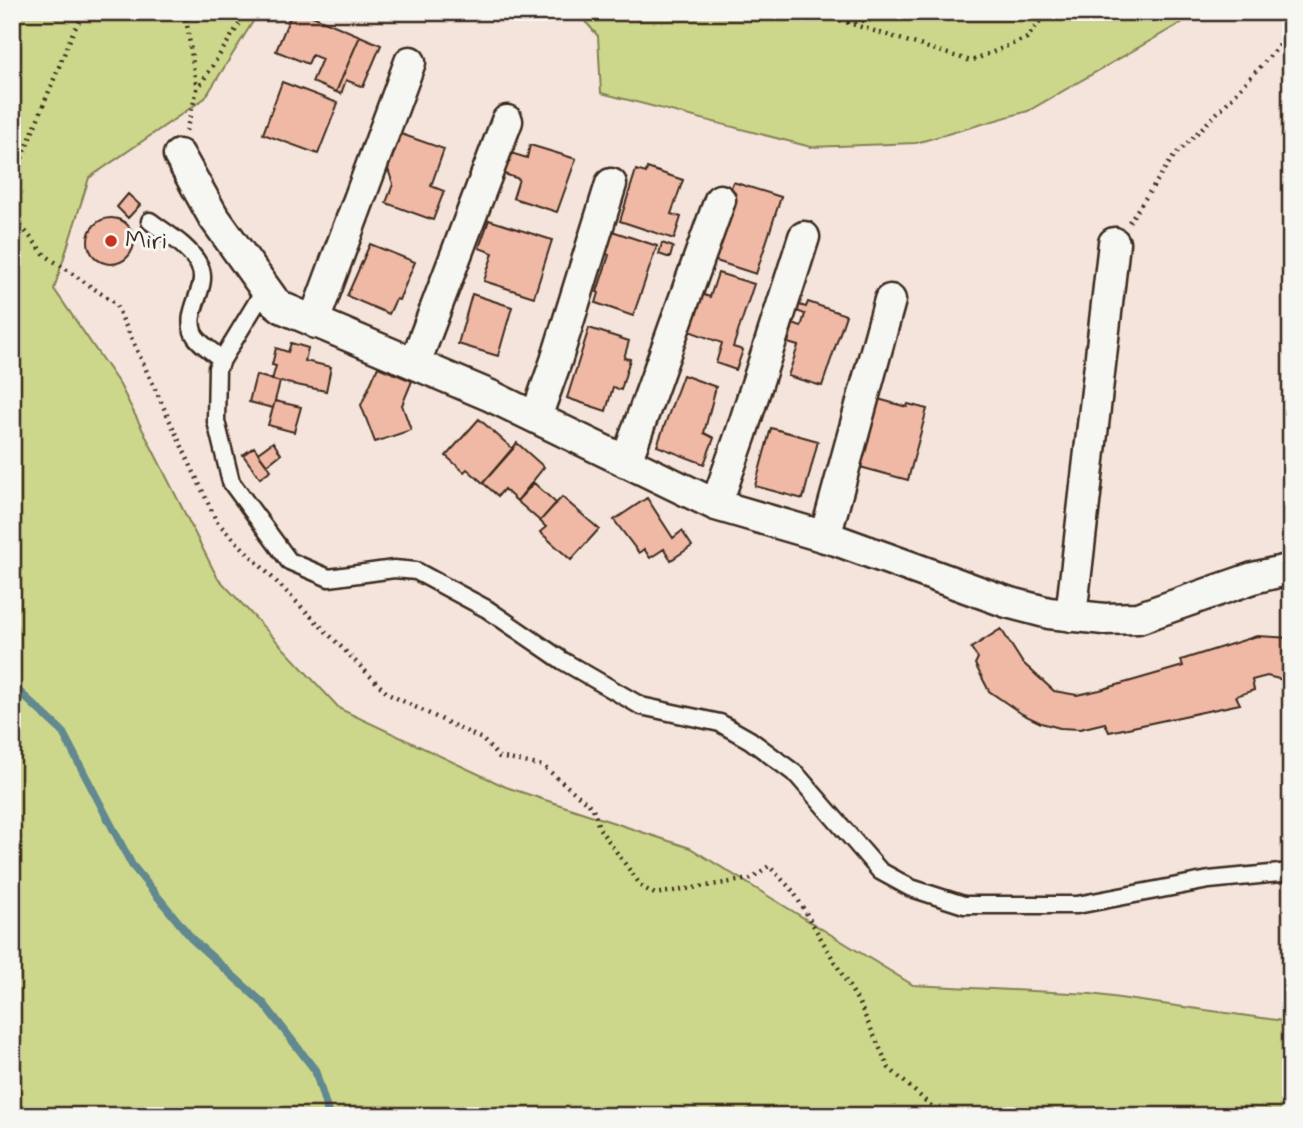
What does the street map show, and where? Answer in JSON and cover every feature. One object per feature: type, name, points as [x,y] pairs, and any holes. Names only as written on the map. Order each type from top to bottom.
[{"type":"street","points":[[316,323],[317,313],[410,62]]},
{"type":"street","points":[[415,363],[507,121]]},
{"type":"street","points":[[179,155],[213,216],[274,301],[283,308],[536,417],[716,505],[825,537],[1007,602],[1072,617],[1138,618],[1252,578],[1291,569]]},
{"type":"street","points":[[536,417],[611,184]]},
{"type":"street","points":[[626,462],[720,200]]},
{"type":"street","points":[[716,505],[804,237]]},
{"type":"street","points":[[1072,617],[1114,243]]},
{"type":"street","points":[[825,537],[890,300]]},
{"type":"lane","points":[[150,221],[186,248],[200,266],[201,284],[191,314],[191,325],[195,336],[222,360]]},
{"type":"lane","points":[[265,289],[217,368],[216,421],[231,482],[289,561],[329,578],[394,569],[416,571],[487,608],[563,661],[641,706],[709,719],[740,734],[797,775],[880,871],[911,888],[964,905],[1077,905],[1209,880],[1291,872]]},
{"type":"path","points":[[12,170],[16,173],[73,32],[85,12]]},
{"type":"path","points":[[185,12],[197,90]]},
{"type":"path","points":[[179,155],[197,90],[247,12]]},
{"type":"path","points":[[813,12],[971,61],[1027,38],[1047,12]]},
{"type":"path","points":[[844,23],[893,18],[899,12]]},
{"type":"path","points":[[1114,243],[1174,156],[1291,33]]},
{"type":"path","points":[[12,215],[45,255],[115,303],[217,522],[388,694],[482,739],[499,757],[543,766],[593,808],[599,828],[642,887],[655,894],[750,879],[769,866],[793,891],[859,1003],[889,1068],[939,1113],[947,1116]]},
{"type":"green space","points":[[12,12],[259,12],[205,98],[89,178],[54,289],[120,385],[217,577],[340,709],[506,787],[690,848],[913,985],[1091,994],[1291,1022],[1291,1116],[12,1116]]},
{"type":"green space","points":[[577,12],[1200,12],[1028,111],[916,143],[811,147],[601,93],[598,36]]},
{"type":"building","points":[[292,12],[303,12],[360,36],[336,92],[312,82],[322,59],[312,55],[308,64],[276,51]]},
{"type":"building","points":[[360,36],[381,45],[363,87],[346,80],[341,94],[336,92]]},
{"type":"building","points":[[282,82],[338,103],[318,154],[263,134]]},
{"type":"building","points":[[401,134],[444,149],[431,186],[444,191],[433,220],[386,203],[393,184],[388,169]]},
{"type":"building","points":[[530,145],[576,159],[557,212],[513,198],[519,179],[498,172],[504,151],[527,158]]},
{"type":"building","points":[[647,168],[683,180],[671,214],[681,217],[674,239],[620,221],[636,170],[646,173]]},
{"type":"building","points":[[733,182],[781,197],[756,274],[710,259]]},
{"type":"building","points":[[128,194],[140,205],[128,218],[117,207]]},
{"type":"building","name":"Miri","points":[[111,218],[127,225],[134,241],[127,257],[111,264],[95,257],[88,241],[95,225]]},
{"type":"building","points":[[489,220],[552,240],[534,297],[484,281],[493,253],[479,248]]},
{"type":"building","points":[[612,231],[657,246],[633,316],[596,303],[609,255],[604,253]]},
{"type":"building","points":[[662,243],[673,247],[670,258],[659,254]]},
{"type":"building","points":[[370,244],[415,262],[399,300],[396,299],[389,314],[347,296]]},
{"type":"building","points":[[718,273],[754,284],[733,347],[743,350],[736,370],[716,363],[722,343],[689,331],[701,294],[710,297]]},
{"type":"building","points":[[472,294],[512,307],[498,356],[458,344]]},
{"type":"building","points":[[808,302],[846,315],[822,386],[788,376],[798,346],[788,343],[793,324],[801,327],[805,314],[794,310],[796,304],[806,307]]},
{"type":"building","points":[[589,328],[629,341],[624,358],[630,359],[621,390],[613,387],[606,411],[567,398]]},
{"type":"building","points":[[291,343],[308,348],[305,361],[331,367],[326,391],[272,380],[276,366],[272,365],[276,348],[288,352]]},
{"type":"building","points":[[378,367],[412,381],[402,405],[411,430],[375,442],[361,405]]},
{"type":"building","points":[[256,375],[280,382],[273,408],[249,402]]},
{"type":"building","points":[[683,375],[716,387],[704,433],[714,438],[704,464],[657,446]]},
{"type":"building","points":[[878,399],[927,409],[908,480],[860,467]]},
{"type":"building","points":[[275,401],[301,407],[294,432],[268,425]]},
{"type":"building","points":[[479,419],[513,449],[483,483],[467,469],[464,472],[446,456]]},
{"type":"building","points":[[771,428],[818,441],[803,499],[755,486]]},
{"type":"building","points":[[273,442],[281,454],[267,465],[258,453]]},
{"type":"building","points":[[517,443],[544,467],[517,501],[504,489],[498,496],[483,483]]},
{"type":"building","points":[[254,447],[271,470],[260,478],[243,455]]},
{"type":"building","points":[[534,483],[556,503],[540,521],[517,501]]},
{"type":"building","points":[[562,497],[599,529],[571,560],[540,532],[546,527],[540,521]]},
{"type":"building","points":[[647,498],[673,538],[682,531],[692,546],[671,560],[664,549],[650,558],[644,549],[639,553],[614,520]]},
{"type":"building","points":[[1001,629],[1022,662],[1054,691],[1077,695],[1100,690],[1183,666],[1181,660],[1257,636],[1291,638],[1291,682],[1267,676],[1252,680],[1254,690],[1236,696],[1240,704],[1109,732],[1105,723],[1080,729],[1060,728],[1022,714],[989,691],[975,664],[978,658],[971,648]]},
{"type":"waterway","points":[[12,685],[62,731],[132,865],[193,940],[264,1004],[315,1070],[329,1116]]},
{"type":"place","name":"Miri","points":[[111,241]]}]
